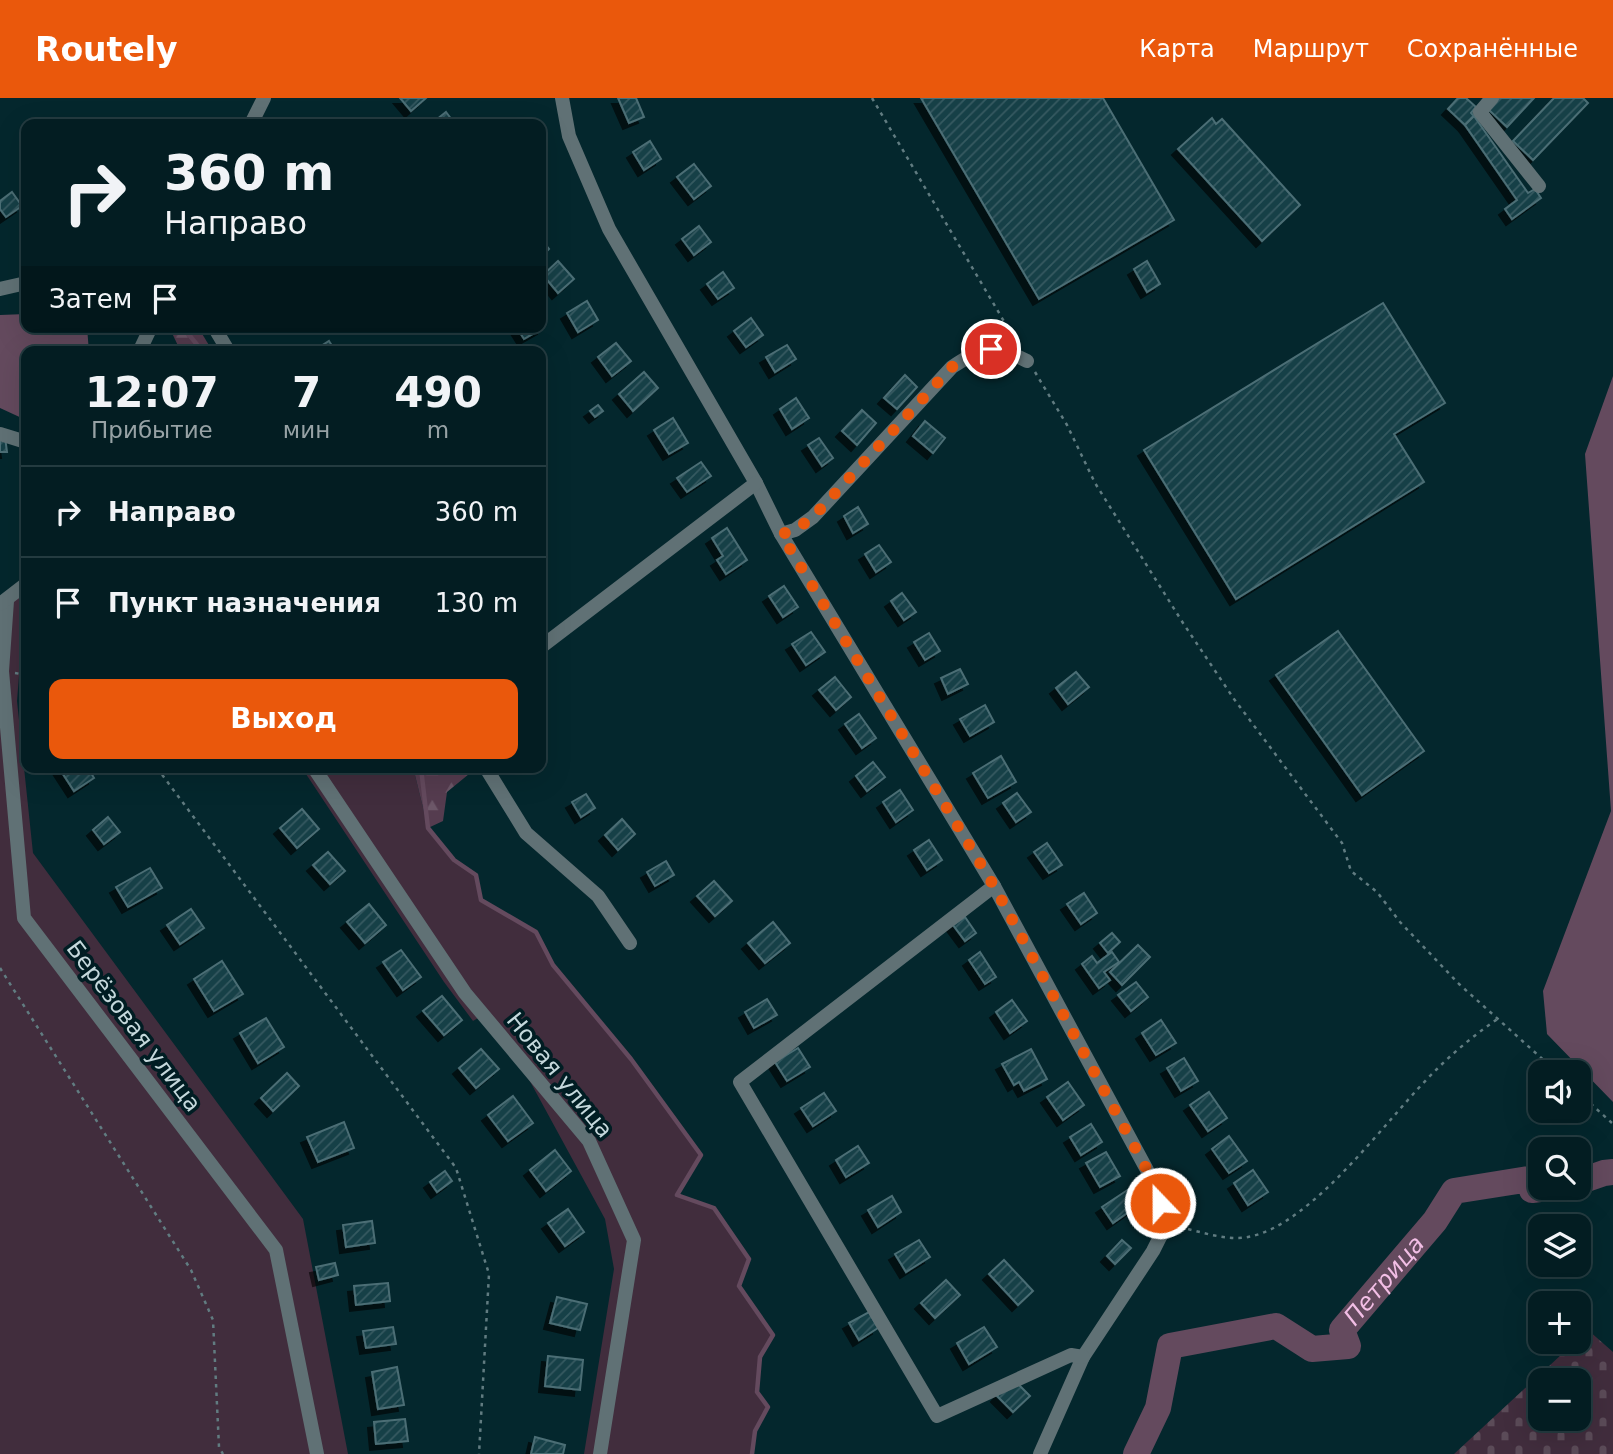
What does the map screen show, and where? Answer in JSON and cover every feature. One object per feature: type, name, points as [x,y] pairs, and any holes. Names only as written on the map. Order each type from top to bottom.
[{"type":"street","points":[[253,119],[264,98]]},
{"type":"street","points":[[562,98],[569,135],[609,229],[756,483],[781,534],[994,886],[1154,1183],[1167,1223],[1153,1251],[1083,1357],[1040,1454]]},
{"type":"street","points":[[1492,98],[1480,112],[1539,186]]},
{"type":"street","points":[[0,289],[21,284]]},
{"type":"street","points":[[781,534],[795,530],[813,517],[952,367],[974,353],[991,349],[1004,350],[1027,361]]},
{"type":"street","points":[[0,434],[21,440]]},
{"type":"street","points":[[546,643],[756,483]]},
{"type":"street","points":[[4,602],[21,588]]},
{"type":"street","name":"Берёзовая улица","points":[[4,602],[2,671],[23,918],[276,1251],[317,1454]]},
{"type":"street","name":"Новая улица","points":[[317,773],[465,993],[589,1141],[634,1240],[600,1454]]},
{"type":"street","points":[[489,773],[526,833],[598,896],[630,943]]},
{"type":"street","points":[[994,886],[740,1082],[937,1416],[1071,1355],[1083,1357]]},
{"type":"path","points":[[1182,622],[1234,699],[1342,843],[1351,871],[1377,892],[1400,922],[1460,984],[1544,1060]]},
{"type":"path","points":[[161,773],[456,1168],[489,1274],[479,1454]]},
{"type":"path","points":[[0,968],[191,1270],[213,1320],[219,1447],[223,1454]]},
{"type":"path","points":[[1167,1223],[1218,1236],[1245,1238],[1264,1233],[1287,1220],[1329,1186],[1436,1070],[1467,1041],[1499,1018]]},
{"type":"path","points":[[1591,1104],[1613,1124]]},
{"type":"green space","points":[[172,333],[202,333],[209,346],[178,346]]},
{"type":"green space","points":[[21,593],[21,650],[17,701],[21,773],[25,773],[33,853],[303,1219],[348,1454],[0,1454],[0,617]]},
{"type":"green space","points":[[305,773],[415,775],[428,828],[454,860],[476,875],[481,900],[536,932],[553,965],[631,1059],[701,1155],[677,1195],[714,1208],[749,1259],[739,1286],[773,1335],[760,1357],[757,1392],[768,1407],[755,1431],[752,1454],[584,1454],[614,1269],[605,1219],[526,1074],[483,1015],[473,1021],[444,982]]},
{"type":"green space","points":[[408,773],[469,774],[447,792],[443,821],[428,828],[415,775]]},
{"type":"green space","points":[[1591,1333],[1613,1352],[1613,1454],[1454,1454],[1528,1386],[1528,1431],[1591,1431],[1591,1368],[1547,1368],[1562,1354],[1591,1354]]},
{"type":"shaded area","points":[[21,314],[21,333],[87,333],[89,346],[21,346],[21,418],[0,408],[0,315]]},
{"type":"shaded area","points":[[1613,376],[1613,1102],[1591,1079],[1591,1060],[1572,1060],[1547,1034],[1543,991],[1611,811],[1585,454]]},
{"type":"building","points":[[400,98],[426,98],[411,111]]},
{"type":"building","points":[[618,98],[636,98],[644,117],[629,123]]},
{"type":"building","points":[[921,98],[1103,98],[1174,220],[1039,299]]},
{"type":"building","points":[[1458,98],[1466,98],[1476,107],[1471,113],[1474,116],[1465,125],[1448,109]]},
{"type":"building","points":[[1499,98],[1534,98],[1507,127],[1488,109]]},
{"type":"building","points":[[1554,98],[1583,98],[1588,103],[1533,160],[1513,141]]},
{"type":"building","points":[[446,112],[451,119],[437,119]]},
{"type":"building","points":[[1474,116],[1528,193],[1535,189],[1541,198],[1512,219],[1505,209],[1517,200],[1465,125]]},
{"type":"building","points":[[1212,118],[1216,124],[1222,119],[1300,205],[1262,241],[1178,149]]},
{"type":"building","points":[[650,141],[661,159],[644,170],[633,152]]},
{"type":"building","points":[[694,164],[711,186],[694,199],[677,177]]},
{"type":"building","points":[[12,192],[21,207],[6,217],[0,209],[0,201]]},
{"type":"building","points":[[699,226],[711,242],[694,255],[682,239]]},
{"type":"building","points":[[558,261],[574,279],[558,293],[546,279],[546,272]]},
{"type":"building","points":[[1147,261],[1160,284],[1147,292],[1134,269]]},
{"type":"building","points":[[723,272],[734,288],[718,299],[707,284]]},
{"type":"building","points":[[587,301],[598,320],[578,332],[567,313]]},
{"type":"building","points":[[1383,303],[1445,403],[1394,434],[1424,482],[1236,599],[1144,450]]},
{"type":"building","points":[[751,318],[763,335],[746,347],[734,331]]},
{"type":"building","points":[[520,333],[534,333],[524,339]]},
{"type":"building","points":[[616,343],[631,361],[612,376],[598,357]]},
{"type":"building","points":[[787,345],[796,359],[775,372],[766,357]]},
{"type":"building","points":[[644,372],[658,388],[633,411],[619,394]]},
{"type":"building","points":[[905,375],[917,387],[897,409],[884,398]]},
{"type":"building","points":[[796,398],[809,418],[792,429],[780,409]]},
{"type":"building","points":[[598,405],[603,411],[595,417],[590,411]]},
{"type":"building","points":[[862,410],[876,423],[857,445],[842,431]]},
{"type":"building","points":[[673,418],[688,443],[669,454],[654,430]]},
{"type":"building","points":[[925,421],[945,438],[933,453],[913,436]]},
{"type":"building","points":[[0,437],[5,437],[7,452],[0,452]]},
{"type":"building","points":[[819,438],[833,458],[822,466],[808,445]]},
{"type":"building","points":[[701,462],[711,476],[687,492],[677,478]]},
{"type":"building","points":[[858,507],[868,524],[853,533],[844,516]]},
{"type":"building","points":[[727,528],[747,560],[726,574],[717,560],[723,556],[712,538]]},
{"type":"building","points":[[879,545],[891,562],[876,572],[865,554]]},
{"type":"building","points":[[784,586],[798,607],[783,617],[769,596]]},
{"type":"building","points":[[902,593],[916,612],[904,620],[891,601]]},
{"type":"building","points":[[1338,631],[1424,751],[1362,795],[1276,675]]},
{"type":"building","points":[[811,632],[825,652],[806,665],[792,644]]},
{"type":"building","points":[[929,633],[940,651],[925,660],[914,642]]},
{"type":"building","points":[[960,669],[968,684],[948,694],[941,678]]},
{"type":"building","points":[[1076,672],[1089,687],[1068,704],[1056,688]]},
{"type":"building","points":[[835,677],[851,697],[836,710],[819,690]]},
{"type":"building","points":[[985,705],[994,722],[970,736],[960,719]]},
{"type":"building","points":[[859,714],[876,738],[862,748],[845,724]]},
{"type":"building","points":[[1001,756],[1016,782],[988,798],[973,773]]},
{"type":"building","points":[[873,762],[885,777],[867,791],[856,776]]},
{"type":"building","points":[[62,773],[91,773],[94,778],[74,791]]},
{"type":"building","points":[[900,790],[913,810],[896,822],[883,802]]},
{"type":"building","points":[[1017,793],[1031,812],[1016,822],[1003,803]]},
{"type":"building","points":[[586,794],[595,808],[581,817],[572,802]]},
{"type":"building","points":[[302,809],[319,829],[297,848],[280,828]]},
{"type":"building","points":[[108,817],[120,832],[104,844],[93,830]]},
{"type":"building","points":[[622,819],[635,834],[618,850],[605,835]]},
{"type":"building","points":[[929,840],[942,860],[927,870],[914,850]]},
{"type":"building","points":[[1047,843],[1062,865],[1049,873],[1034,852]]},
{"type":"building","points":[[328,852],[345,871],[330,884],[313,865]]},
{"type":"building","points":[[666,861],[674,875],[655,886],[647,872]]},
{"type":"building","points":[[150,868],[162,888],[128,907],[116,887]]},
{"type":"building","points":[[714,881],[732,901],[715,916],[697,896]]},
{"type":"building","points":[[1084,893],[1097,913],[1081,924],[1067,904]]},
{"type":"building","points":[[369,904],[386,925],[365,943],[347,922]]},
{"type":"building","points":[[191,909],[204,928],[180,944],[167,925]]},
{"type":"building","points":[[965,917],[976,933],[965,941],[953,925]]},
{"type":"building","points":[[773,922],[790,943],[765,963],[748,943]]},
{"type":"building","points":[[1112,933],[1120,942],[1108,953],[1100,943]]},
{"type":"building","points":[[1138,945],[1150,957],[1122,985],[1110,972]]},
{"type":"building","points":[[401,950],[421,977],[403,990],[383,962]]},
{"type":"building","points":[[980,952],[996,977],[985,984],[969,960]]},
{"type":"building","points":[[1112,952],[1119,962],[1104,972],[1110,980],[1099,988],[1082,964],[1092,956],[1097,963]]},
{"type":"building","points":[[222,961],[243,994],[214,1011],[194,979]]},
{"type":"building","points":[[1136,982],[1148,997],[1131,1011],[1118,995]]},
{"type":"building","points":[[442,996],[462,1020],[444,1035],[423,1011]]},
{"type":"building","points":[[767,999],[777,1015],[754,1028],[745,1012]]},
{"type":"building","points":[[1012,1000],[1027,1021],[1010,1033],[996,1012]]},
{"type":"building","points":[[266,1018],[284,1047],[258,1063],[240,1033]]},
{"type":"building","points":[[1161,1020],[1176,1043],[1156,1055],[1142,1033]]},
{"type":"building","points":[[798,1048],[810,1067],[787,1081],[775,1062]]},
{"type":"building","points":[[481,1049],[499,1069],[476,1088],[459,1068]]},
{"type":"building","points":[[1031,1049],[1047,1079],[1024,1091],[1019,1082],[1014,1085],[1002,1064]]},
{"type":"building","points":[[1184,1058],[1198,1081],[1181,1091],[1167,1068]]},
{"type":"building","points":[[287,1073],[299,1086],[273,1111],[261,1098]]},
{"type":"building","points":[[1068,1082],[1084,1105],[1063,1120],[1047,1097]]},
{"type":"building","points":[[1209,1092],[1227,1118],[1208,1131],[1190,1105]]},
{"type":"building","points":[[824,1093],[836,1111],[813,1126],[801,1108]]},
{"type":"building","points":[[513,1096],[533,1123],[508,1141],[488,1115]]},
{"type":"building","points":[[344,1122],[354,1148],[318,1162],[307,1137]]},
{"type":"building","points":[[1091,1124],[1102,1142],[1081,1155],[1070,1137]]},
{"type":"building","points":[[1229,1136],[1247,1161],[1229,1173],[1212,1149]]},
{"type":"building","points":[[858,1146],[869,1163],[846,1177],[836,1160]]},
{"type":"building","points":[[555,1150],[571,1171],[546,1191],[530,1170]]},
{"type":"building","points":[[1106,1152],[1120,1176],[1100,1187],[1086,1163]]},
{"type":"building","points":[[1253,1170],[1268,1192],[1248,1205],[1234,1183]]},
{"type":"building","points":[[445,1171],[452,1181],[437,1192],[430,1182]]},
{"type":"building","points":[[1129,1189],[1140,1204],[1113,1223],[1102,1207]]},
{"type":"building","points":[[892,1196],[901,1212],[878,1227],[868,1210]]},
{"type":"building","points":[[568,1209],[584,1232],[565,1246],[548,1223]]},
{"type":"building","points":[[372,1221],[375,1243],[346,1247],[343,1225]]},
{"type":"building","points":[[919,1240],[930,1257],[906,1272],[895,1254]]},
{"type":"building","points":[[1122,1240],[1131,1248],[1115,1264],[1107,1256]]},
{"type":"building","points":[[1004,1260],[1033,1291],[1018,1305],[989,1274]]},
{"type":"building","points":[[335,1263],[338,1275],[319,1280],[316,1267]]},
{"type":"building","points":[[946,1280],[960,1295],[935,1318],[921,1303]]},
{"type":"building","points":[[388,1283],[390,1301],[356,1305],[354,1286]]},
{"type":"building","points":[[557,1297],[587,1304],[580,1330],[550,1323]]},
{"type":"building","points":[[869,1312],[878,1328],[859,1340],[849,1323]]},
{"type":"building","points":[[393,1327],[396,1344],[366,1348],[363,1331]]},
{"type":"building","points":[[984,1327],[997,1347],[969,1364],[957,1343]]},
{"type":"building","points":[[548,1356],[583,1360],[580,1390],[545,1386]]},
{"type":"building","points":[[397,1367],[404,1405],[378,1409],[372,1372]]},
{"type":"building","points":[[1013,1379],[1030,1396],[1013,1412],[997,1396]]},
{"type":"building","points":[[405,1419],[408,1441],[376,1444],[374,1422]]},
{"type":"building","points":[[535,1437],[565,1445],[563,1454],[531,1454]]},
{"type":"waterway","points":[[188,333],[198,346]]},
{"type":"waterway","points":[[422,773],[428,828],[454,860],[476,875],[481,900],[536,932],[553,965],[631,1059],[701,1155],[677,1195],[714,1208],[749,1259],[739,1286],[773,1335],[760,1357],[757,1392],[768,1407],[755,1431],[752,1454]]},
{"type":"waterway","name":"Петрица","points":[[1591,1178],[1613,1172]]},
{"type":"waterway","name":"Петрица","points":[[1136,1454],[1158,1408],[1170,1346],[1276,1326],[1312,1349],[1348,1346],[1342,1330],[1435,1221],[1454,1191],[1528,1179]]},
{"type":"route","points":[[991,349],[974,353],[952,367],[813,517],[795,530],[781,534],[994,886],[1154,1183],[1160,1203]]}]
